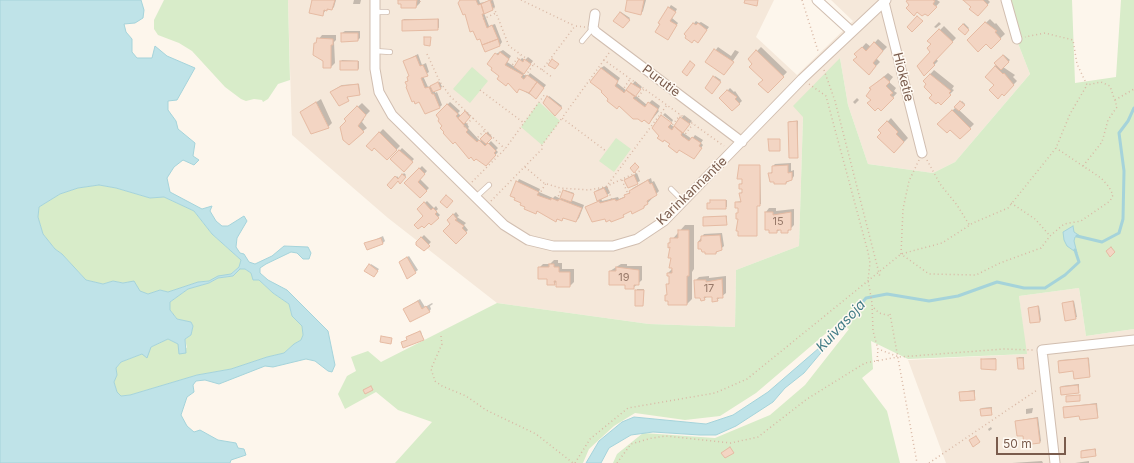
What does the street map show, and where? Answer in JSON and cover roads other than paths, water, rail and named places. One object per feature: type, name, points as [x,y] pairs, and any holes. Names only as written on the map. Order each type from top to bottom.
[{"type":"street","name":"Karinkannantie","points":[[375,0],[375,69],[379,92],[392,114],[504,225],[528,240],[554,246],[612,246],[637,239],[664,221],[821,61],[885,1]]},
{"type":"street","points":[[817,0],[852,31]]},
{"type":"street","points":[[1006,0],[1017,39]]},
{"type":"street","name":"Hioketie","points":[[885,1],[922,152]]},
{"type":"street","points":[[593,28],[595,14]]},
{"type":"street","name":"Purutie","points":[[593,28],[596,32],[742,142]]},
{"type":"street","points":[[1055,463],[1042,350],[1134,340]]},
{"type":"lane","points":[[375,12],[387,12]]},
{"type":"lane","points":[[582,41],[593,28]]},
{"type":"lane","points":[[375,51],[390,52]]},
{"type":"lane","points":[[476,197],[489,185]]},
{"type":"lane","points":[[671,189],[684,202]]},
{"type":"water","points":[[0,0],[141,0],[144,10],[143,18],[135,23],[124,24],[126,32],[132,39],[132,52],[137,58],[152,58],[155,46],[167,56],[195,68],[177,100],[168,101],[168,110],[176,121],[178,129],[195,143],[193,156],[199,160],[194,165],[183,160],[174,167],[167,178],[170,192],[202,209],[212,206],[210,211],[216,221],[222,226],[228,226],[244,216],[247,221],[237,238],[236,247],[240,253],[244,254],[249,262],[255,264],[272,256],[284,246],[308,247],[311,253],[309,259],[303,259],[297,253],[291,252],[260,268],[260,273],[268,280],[287,290],[328,331],[335,365],[332,372],[328,371],[315,361],[306,359],[273,367],[265,366],[219,384],[205,380],[196,381],[193,385],[194,392],[187,397],[181,415],[187,426],[194,432],[200,430],[218,440],[236,443],[238,448],[244,449],[246,455],[231,460],[230,463],[0,463]],"holes":[[[99,185],[116,188],[150,198],[164,197],[194,211],[212,234],[241,260],[239,267],[231,274],[218,276],[209,281],[198,282],[168,292],[160,290],[148,294],[140,291],[134,281],[123,283],[113,281],[103,284],[86,280],[62,254],[55,249],[43,234],[38,217],[39,207],[60,194],[78,188]],[[240,269],[245,269],[251,273],[253,280],[259,280],[273,293],[289,304],[292,316],[302,326],[303,335],[301,340],[284,353],[231,369],[197,375],[130,395],[121,396],[117,392],[114,382],[117,375],[116,368],[121,362],[142,354],[147,358],[151,347],[168,339],[178,344],[179,354],[186,353],[185,339],[191,335],[193,326],[191,322],[177,319],[170,310],[170,302],[188,289],[209,283],[218,278],[233,276]]]},
{"type":"water","points":[[1073,226],[1074,232],[1080,236],[1075,237],[1074,241],[1077,253],[1067,246],[1064,240],[1063,232]]},
{"type":"water","points":[[841,329],[804,373],[785,388],[773,402],[736,426],[716,435],[653,432],[631,435],[609,448],[601,463],[586,463],[599,441],[622,422],[634,417],[706,424],[733,415],[768,392]]},
{"type":"waterway","name":"Kuivasoja","points":[[1077,236],[1102,242],[1119,233],[1123,219],[1124,171],[1119,133],[1128,121],[1134,108]]},
{"type":"waterway","name":"Kuivasoja","points":[[839,331],[866,298],[887,294],[929,301],[958,296],[997,282],[1024,288],[1045,288],[1065,275],[1079,262],[1075,250]]}]
